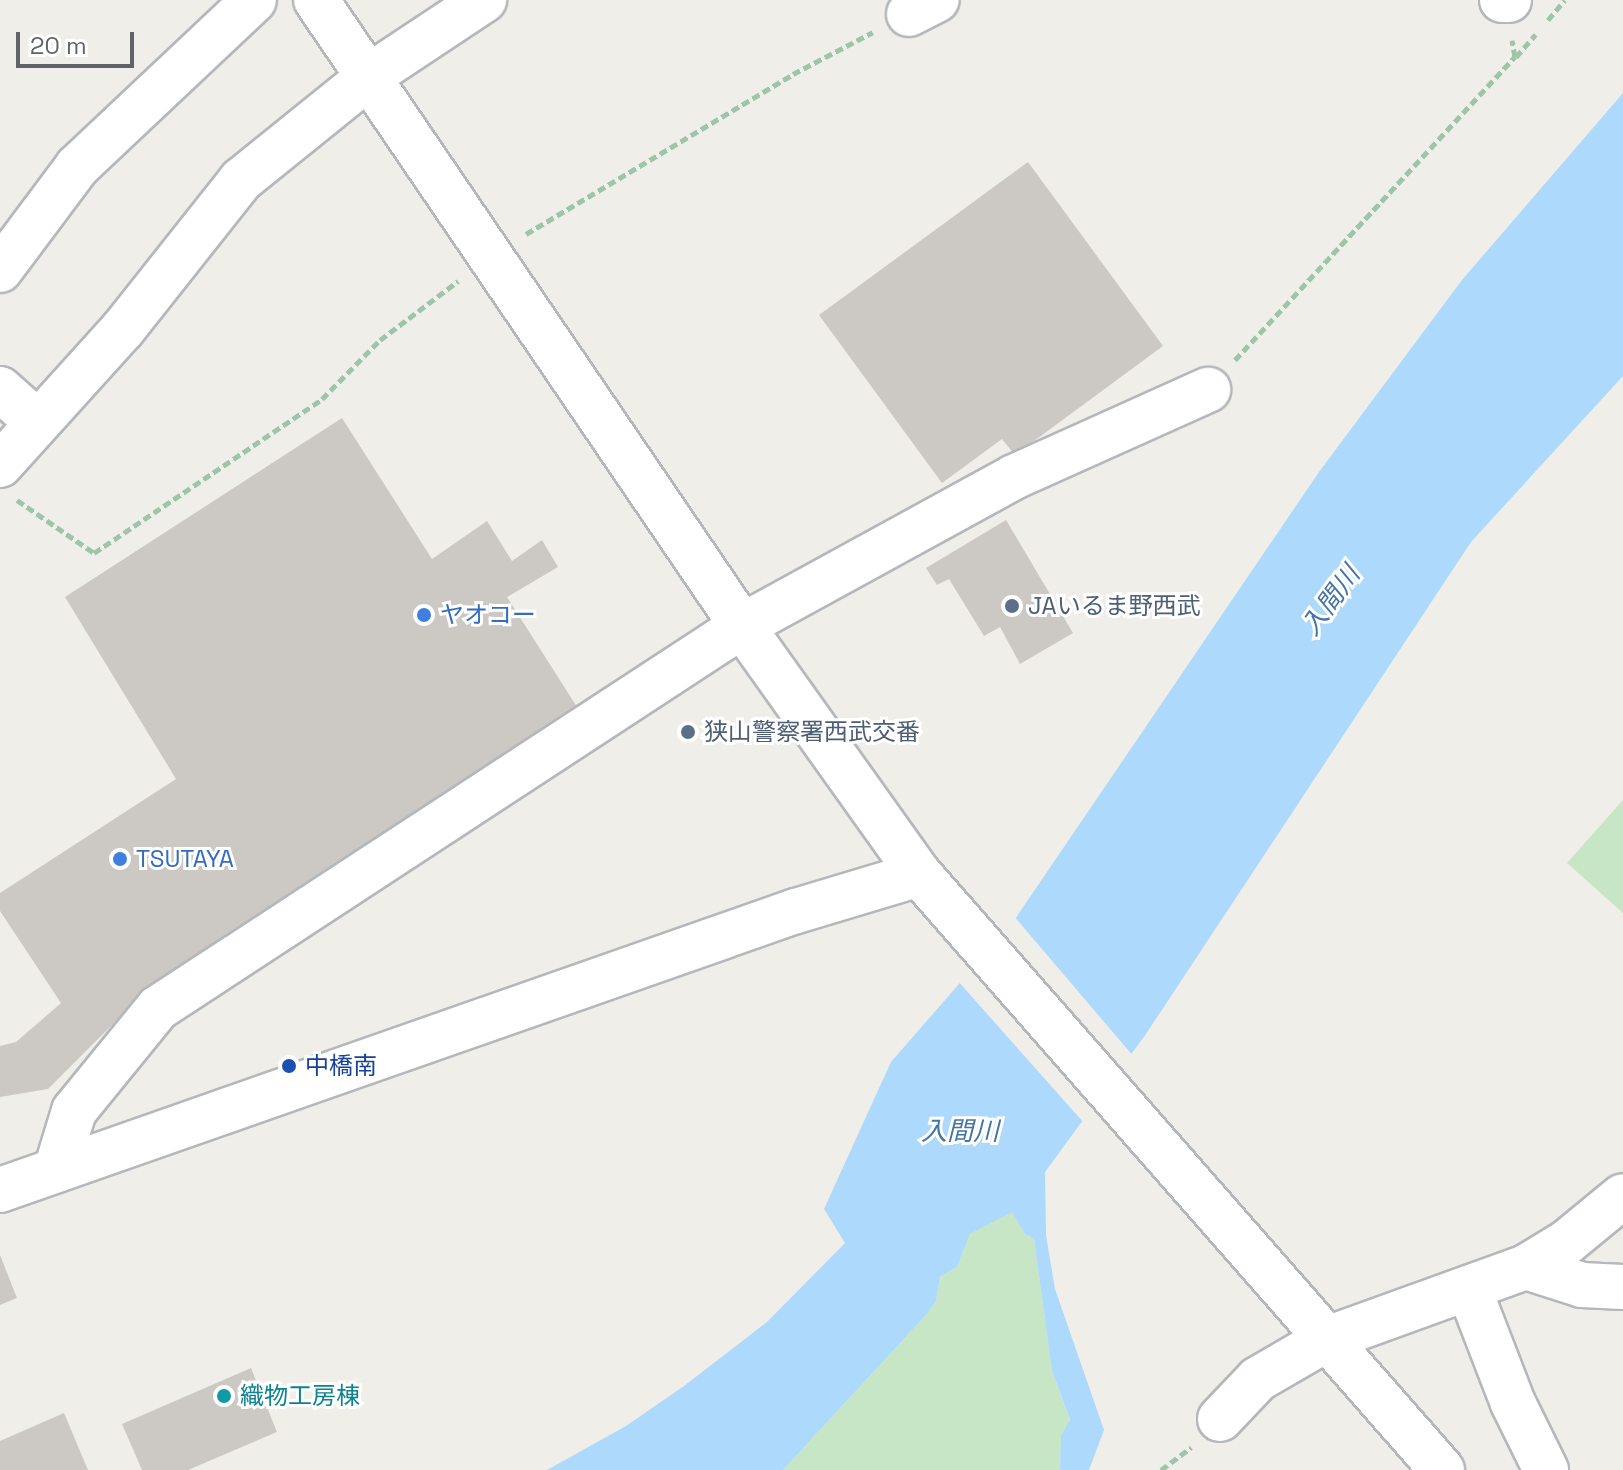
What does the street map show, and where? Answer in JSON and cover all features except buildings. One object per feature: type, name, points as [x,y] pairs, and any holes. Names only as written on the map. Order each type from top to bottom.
[{"type":"street","points":[[0,270],[77,167],[254,0]]},
{"type":"street","points":[[316,0],[371,75],[742,626],[919,874],[1442,1470]]},
{"type":"street","points":[[5,480],[37,422],[123,329],[241,180],[371,75],[484,0]]},
{"type":"street","points":[[0,389],[37,422]]},
{"type":"street","points":[[56,1170],[74,1111],[158,1008],[742,626],[1014,477],[1208,390]]},
{"type":"street","points":[[0,1190],[796,911],[919,874]]},
{"type":"street","points":[[1220,1419],[1258,1379],[1321,1332],[1469,1289],[1526,1267],[1567,1242],[1623,1196]]},
{"type":"street","points":[[1526,1267],[1582,1285],[1623,1287]]},
{"type":"street","points":[[1469,1289],[1546,1470]]},
{"type":"path","points":[[1208,390],[1515,57],[1506,1]]},
{"type":"path","points":[[5,480],[94,553],[322,399],[380,340],[492,255],[793,74],[923,7]]},
{"type":"green space","points":[[1623,800],[1623,913],[1567,863]]},
{"type":"green space","points":[[1012,1211],[1025,1234],[1034,1239],[1052,1371],[1070,1421],[1061,1435],[1060,1470],[783,1470],[926,1315],[936,1301],[940,1277],[957,1267],[970,1234]]},
{"type":"water","name":"入間川","points":[[1623,93],[1623,376],[1471,542],[1146,1034],[1045,1172],[1046,1235],[1055,1289],[1104,1430],[1089,1470],[1060,1470],[1061,1435],[1070,1420],[1052,1371],[1034,1239],[1025,1234],[1012,1212],[970,1234],[957,1267],[940,1277],[936,1301],[926,1315],[783,1470],[547,1470],[626,1426],[684,1386],[767,1322],[845,1243],[824,1209],[891,1062],[1013,922],[1319,472],[1462,280]]},
{"type":"pier","points":[[1013,915],[1134,1057],[1084,1123],[957,980]]},
{"type":"place","name":"JAいるま野西武","points":[[1012,606]]},
{"type":"place","name":"ヤオコー","points":[[424,615]]},
{"type":"place","name":"狭山警察署西武交番","points":[[688,732]]},
{"type":"place","name":"TSUTAYA","points":[[120,859]]},
{"type":"place","name":"中橋南","points":[[289,1066]]},
{"type":"place","name":"織物工房棟","points":[[224,1396]]}]
